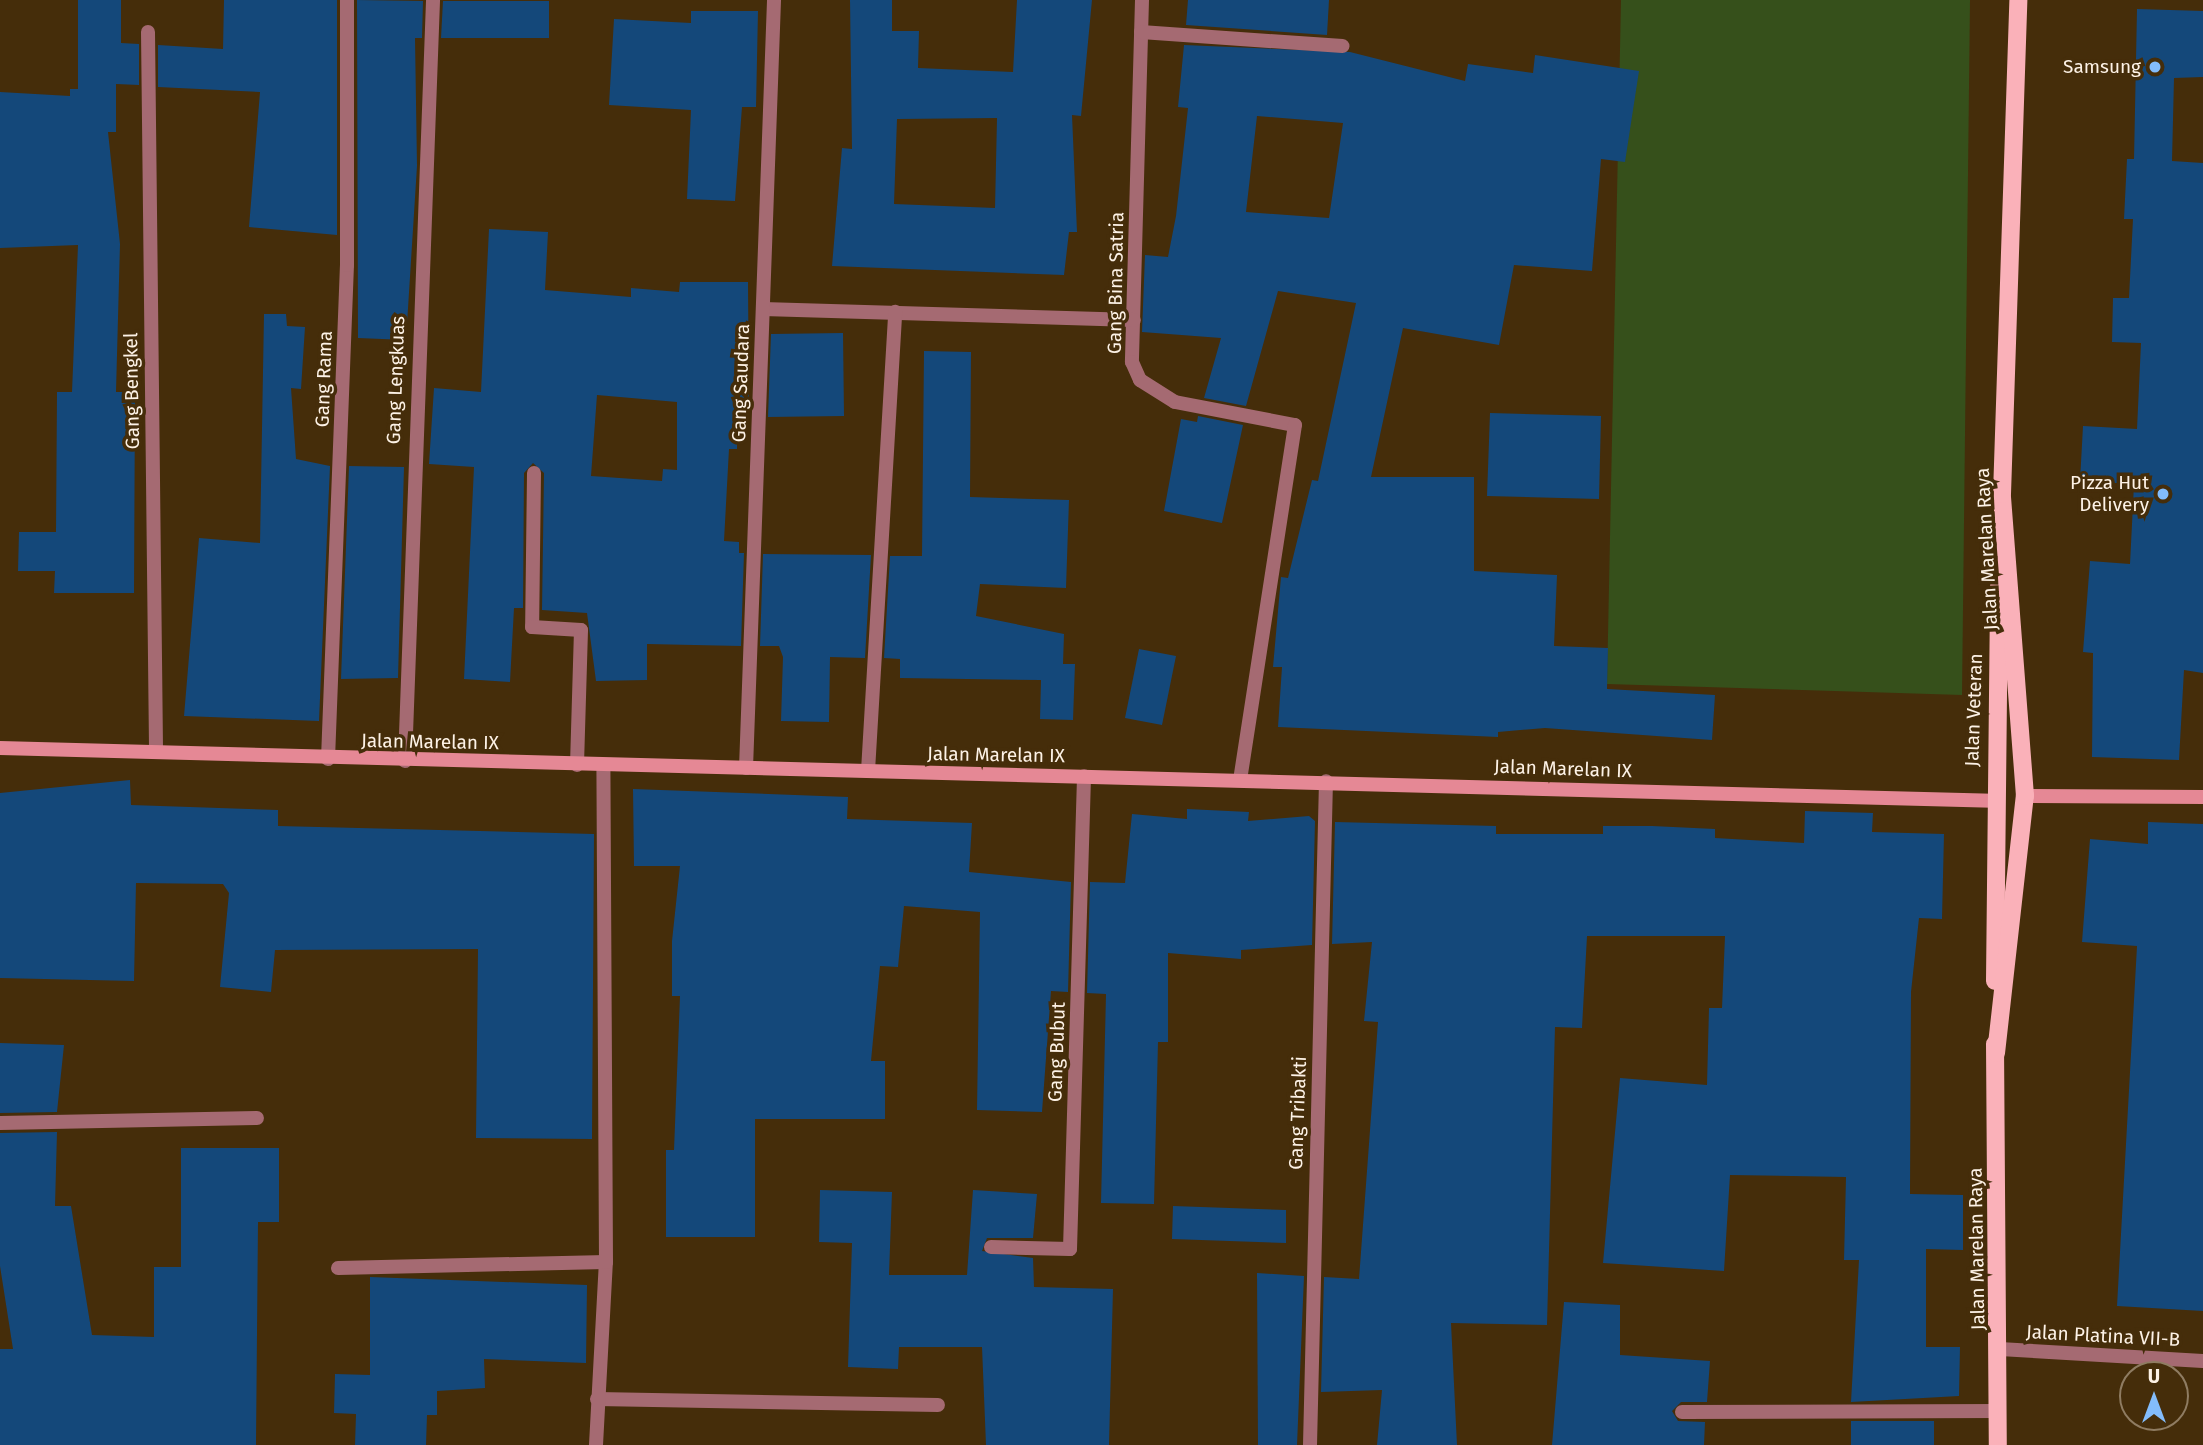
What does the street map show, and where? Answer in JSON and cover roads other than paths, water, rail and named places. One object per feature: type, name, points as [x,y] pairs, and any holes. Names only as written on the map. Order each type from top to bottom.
[{"type":"main road","name":"Jalan Marelan Raya","points":[[1996,1053],[2025,796],[2002,494],[2018,0]]},
{"type":"main road","name":"Jalan Veteran","points":[[1992,801],[2002,494]]},
{"type":"main road","name":"Jalan Marelan IX","points":[[0,748],[156,750],[405,761],[1326,781],[1992,801]]},
{"type":"main road","points":[[2025,796],[2203,797]]},
{"type":"main road","name":"Jalan Marelan Raya","points":[[1992,801],[2000,1349],[1998,1445]]},
{"type":"street","name":"Gang Rama","points":[[328,759],[347,265],[347,0]]},
{"type":"street","name":"Gang Lengkuas","points":[[405,761],[433,0]]},
{"type":"street","name":"Gang Saudara","points":[[746,768],[774,0]]},
{"type":"street","name":"Gang Bina Satria","points":[[1142,0],[1132,362],[1154,391],[1203,411],[1295,425],[1240,780]]},
{"type":"street","name":"Gang Bengkel","points":[[148,32],[156,750]]},
{"type":"street","points":[[1141,32],[1343,46]]},
{"type":"street","points":[[763,309],[1134,320]]},
{"type":"street","points":[[867,771],[895,312]]},
{"type":"street","points":[[534,473],[532,628],[582,630],[577,765]]},
{"type":"street","points":[[596,1445],[606,1262],[603,765]]},
{"type":"street","name":"Gang Bubut","points":[[991,1247],[1070,1249],[1084,776]]},
{"type":"street","name":"Gang Tribakti","points":[[1310,1445],[1326,781]]},
{"type":"street","points":[[0,1123],[257,1118]]},
{"type":"street","points":[[338,1268],[606,1262]]},
{"type":"street","name":"Jalan Platina VII-B","points":[[2000,1349],[2203,1362]]},
{"type":"street","points":[[597,1399],[939,1405]]},
{"type":"street","points":[[1682,1412],[1998,1411]]},
{"type":"place","name":"Samsung","points":[[2155,67]]},
{"type":"place","name":"Pizza Hut Delivery","points":[[2163,494]]}]
